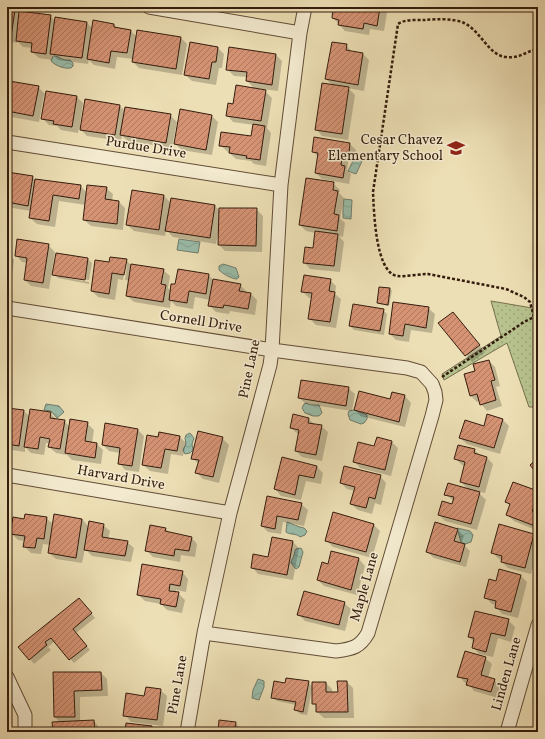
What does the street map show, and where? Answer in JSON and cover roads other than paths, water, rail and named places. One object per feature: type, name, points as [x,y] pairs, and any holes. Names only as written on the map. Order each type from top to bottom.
[{"type":"street","points":[[149,7],[300,33]]},
{"type":"street","name":"Pine Lane","points":[[187,732],[204,633],[230,513],[270,365],[280,185],[300,33],[306,7]]},
{"type":"street","name":"Purdue Drive","points":[[7,142],[280,185]]},
{"type":"street","name":"Cornell Drive","points":[[7,308],[272,350],[407,368],[421,372],[432,384]]},
{"type":"street","name":"Maple Lane","points":[[204,633],[336,651],[352,649],[363,642],[368,633],[432,416],[436,400],[432,384]]},
{"type":"street","name":"Harvard Drive","points":[[7,475],[230,513]]},
{"type":"street","name":"Linden Lane","points":[[507,732],[538,624]]},
{"type":"street","points":[[7,677],[25,715],[25,732]]},
{"type":"water","points":[[53,56],[64,60],[70,60],[73,63],[73,66],[71,68],[63,68],[58,66],[51,61]]},
{"type":"water","points":[[357,153],[364,157],[356,174],[348,171]]},
{"type":"water","points":[[344,199],[352,200],[351,219],[343,218]]},
{"type":"water","points":[[179,239],[200,242],[198,253],[177,250]]},
{"type":"water","points":[[223,264],[236,268],[239,277],[237,279],[233,278],[221,272],[219,270],[219,266]]},
{"type":"water","points":[[306,403],[311,405],[319,405],[322,413],[319,416],[313,416],[305,413],[302,408]]},
{"type":"water","points":[[46,404],[59,406],[64,412],[57,418],[51,411],[44,410]]},
{"type":"water","points":[[354,410],[367,415],[367,419],[364,423],[361,424],[350,420],[348,414],[349,411]]},
{"type":"water","points":[[190,433],[194,438],[192,444],[193,450],[190,453],[185,454],[183,450],[186,444],[185,438],[186,435]]},
{"type":"water","points":[[287,522],[304,528],[307,531],[305,535],[300,537],[286,532]]},
{"type":"water","points":[[457,528],[470,531],[473,535],[471,542],[465,544],[461,542]]},
{"type":"water","points":[[301,548],[303,552],[299,567],[296,569],[291,562],[295,550]]},
{"type":"water","points":[[258,679],[264,681],[264,687],[259,700],[252,698],[253,690]]},
{"type":"place","name":"Cesar Chavez Elementary School","points":[[456,148]]}]
